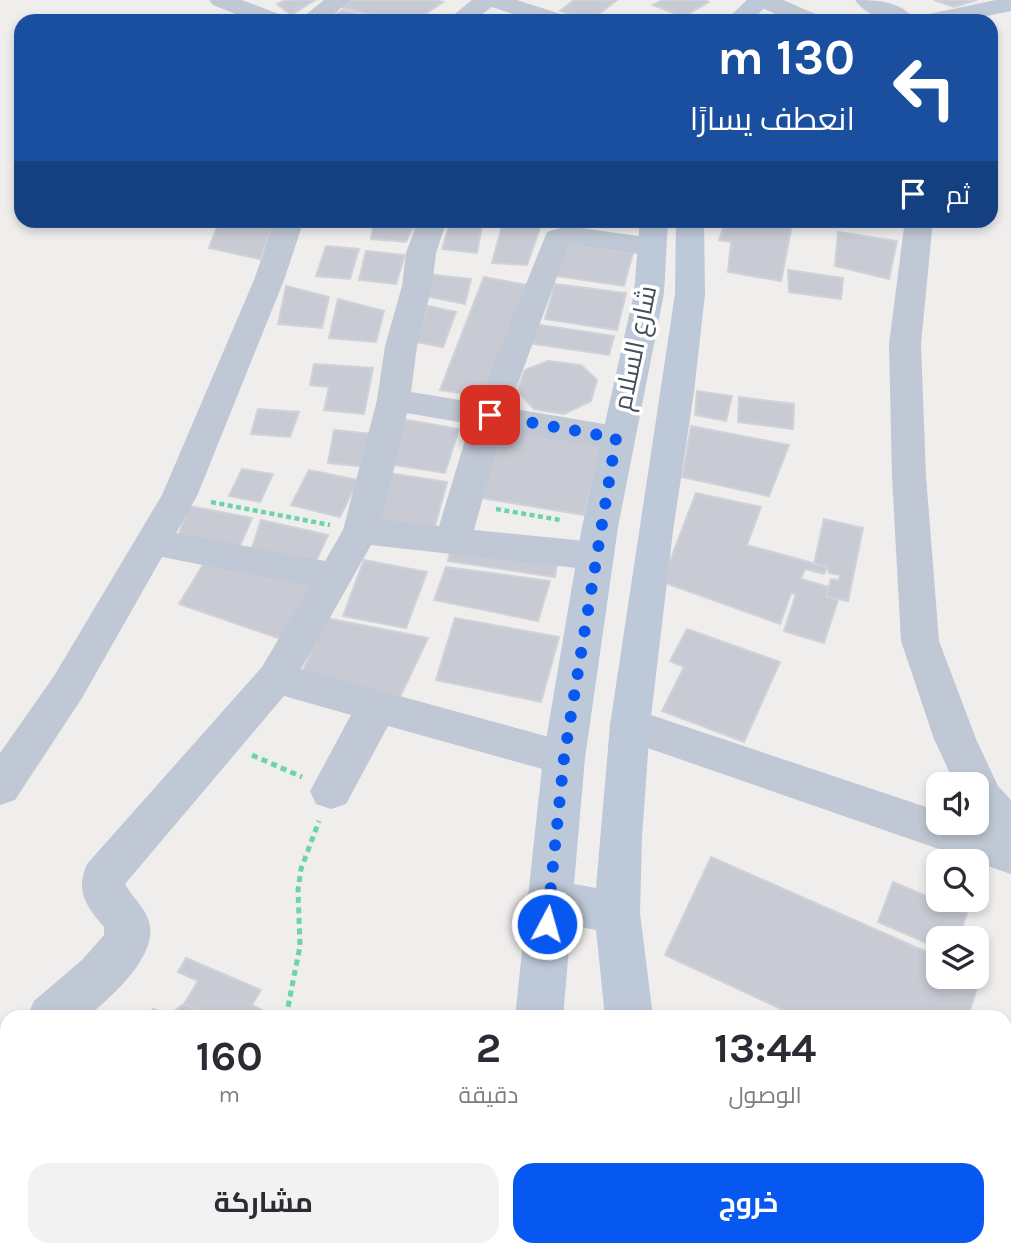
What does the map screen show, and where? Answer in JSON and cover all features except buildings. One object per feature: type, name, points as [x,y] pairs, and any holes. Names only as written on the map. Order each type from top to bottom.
[{"type":"street","points":[[221,0],[257,14]]},
{"type":"street","points":[[319,14],[336,0]]},
{"type":"street","points":[[467,14],[487,0]]},
{"type":"street","points":[[493,0],[536,14]]},
{"type":"street","points":[[745,14],[762,0],[795,14]]},
{"type":"street","points":[[879,2],[895,14]]},
{"type":"street","points":[[962,14],[1011,4]]},
{"type":"street","points":[[0,787],[68,687],[179,496],[269,280],[287,228]]},
{"type":"street","points":[[59,1010],[114,962],[125,944],[128,926],[117,907],[105,894],[103,878],[276,678],[361,531],[394,400],[401,346],[417,286],[421,253],[430,228]]},
{"type":"street","name":"شارع السلام","points":[[628,1010],[617,913],[620,837],[629,725],[690,294],[690,228]]},
{"type":"street","points":[[918,228],[905,344],[909,476],[920,641],[955,739],[970,772]]},
{"type":"street","points":[[452,541],[490,415],[558,238],[567,235],[653,234]]},
{"type":"street","name":"شارع السلام","points":[[540,1010],[564,758],[597,541],[616,438],[649,293],[653,234]]},
{"type":"street","points":[[394,400],[616,438]]},
{"type":"street","points":[[361,531],[452,541],[597,541]]},
{"type":"street","points":[[154,542],[336,577]]},
{"type":"street","points":[[276,678],[564,758]]},
{"type":"street","points":[[331,791],[377,707]]},
{"type":"street","points":[[629,725],[1011,855]]},
{"type":"street","points":[[989,805],[1011,829]]},
{"type":"street","points":[[550,900],[617,913]]},
{"type":"path","points":[[179,496],[361,531]]},
{"type":"path","points":[[464,504],[597,541]]},
{"type":"path","points":[[220,740],[331,791],[301,869],[298,890],[300,946],[287,1010]]},
{"type":"route","points":[[490,415],[616,438],[564,758],[547,924]]}]
